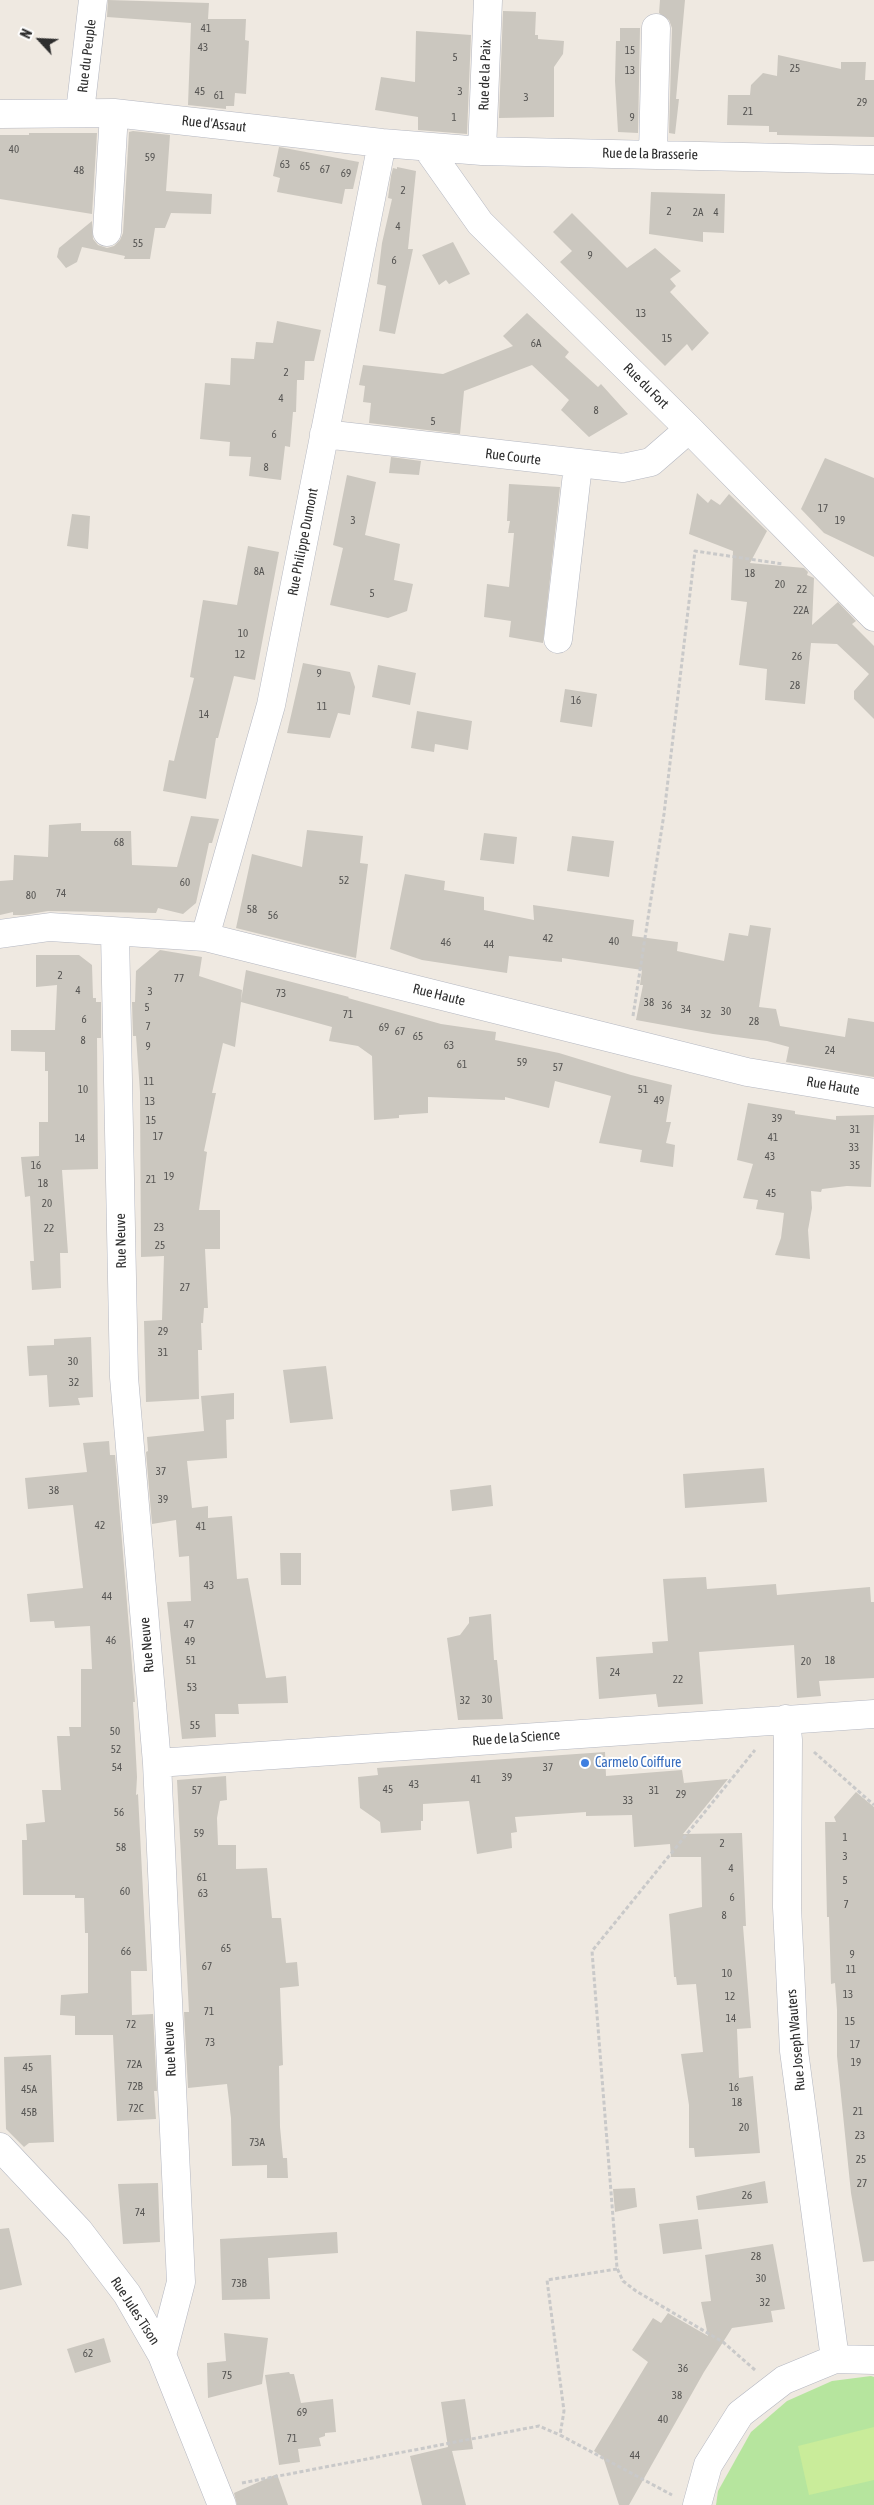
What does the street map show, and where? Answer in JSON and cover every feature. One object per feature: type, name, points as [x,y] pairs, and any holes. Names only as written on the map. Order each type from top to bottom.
[{"type":"street","name":"Rue du Peuple","points":[[80,112],[93,0]]},
{"type":"street","name":"Rue de la Paix","points":[[482,151],[488,0]]},
{"type":"street","points":[[653,154],[656,28]]},
{"type":"street","name":"Rue d'Assaut","points":[[0,114],[114,113],[426,148]]},
{"type":"street","points":[[107,232],[114,113]]},
{"type":"street","name":"Rue Philippe Dumont","points":[[205,937],[271,705],[382,143]]},
{"type":"street","name":"Rue de la Brasserie","points":[[426,148],[874,160]]},
{"type":"street","name":"Rue du Fort","points":[[426,148],[480,223],[689,429],[874,617]]},
{"type":"street","name":"Rue Courte","points":[[324,434],[578,465],[623,468],[651,462],[689,429]]},
{"type":"street","points":[[558,639],[578,465]]},
{"type":"street","name":"Rue Haute","points":[[0,934],[50,927],[115,933],[205,937],[747,1072],[874,1093]]},
{"type":"street","name":"Rue Neuve","points":[[115,933],[124,1376],[157,1763],[181,2282],[162,2355]]},
{"type":"street","name":"Rue de la Science","points":[[157,1763],[787,1730],[874,1714]]},
{"type":"street","name":"Rue Joseph Wauters","points":[[787,1730],[788,1907],[794,2051],[835,2359]]},
{"type":"street","name":"Rue Jules Tison","points":[[0,2147],[79,2231],[127,2294],[162,2355],[218,2497]]},
{"type":"street","points":[[687,2502],[740,2414],[775,2386],[784,2380],[835,2359],[874,2360]]},
{"type":"path","points":[[629,1042],[664,814],[695,551],[792,565],[817,559]]},
{"type":"path","points":[[775,2386],[723,2342],[636,2292],[623,2281],[618,2268],[592,1951],[761,1743],[787,1730],[874,1805]]},
{"type":"path","points":[[560,2435],[564,2411],[547,2280],[618,2268]]},
{"type":"path","points":[[218,2497],[539,2426],[560,2435],[687,2502]]},
{"type":"green space","points":[[874,2377],[874,2505],[716,2505],[718,2491],[751,2432],[787,2401],[832,2381]]},
{"type":"green space","points":[[874,2427],[874,2480],[809,2495],[798,2446]]},
{"type":"building","points":[[108,0],[209,3],[208,19],[246,19],[245,40],[249,41],[246,94],[235,93],[234,106],[226,106],[226,109],[188,105],[191,23],[107,17]]},
{"type":"building","points":[[660,0],[685,0],[676,99],[679,99],[675,134],[669,133],[672,28],[669,20],[659,13]]},
{"type":"building","points":[[503,11],[536,12],[535,35],[538,35],[538,39],[564,41],[563,54],[554,67],[554,117],[499,118]]},
{"type":"building","points":[[620,28],[640,28],[638,133],[618,132],[615,81],[616,41],[620,41]]},
{"type":"building","points":[[416,31],[471,35],[467,134],[418,130],[418,117],[375,110],[381,77],[415,82]]},
{"type":"building","points":[[778,55],[841,69],[841,62],[866,62],[865,80],[874,80],[874,137],[777,135],[777,132],[769,132],[769,126],[727,125],[728,95],[750,95],[751,85],[763,73],[777,76]]},
{"type":"building","points":[[129,132],[170,135],[166,191],[212,194],[211,214],[171,213],[165,228],[155,228],[150,259],[124,259],[125,256],[82,247],[77,262],[66,268],[57,257],[59,248],[92,221],[93,239],[98,245],[107,248],[114,246],[120,240],[123,233]]},
{"type":"building","points":[[29,133],[97,133],[92,214],[0,199],[0,135],[29,135]]},
{"type":"building","points":[[279,147],[359,162],[353,189],[345,189],[342,204],[277,192],[280,178],[273,176]]},
{"type":"building","points":[[397,167],[416,171],[408,249],[413,249],[395,334],[379,331],[386,286],[377,284],[382,243],[392,199],[388,198],[391,176],[393,168],[397,169]]},
{"type":"building","points":[[651,192],[725,194],[724,233],[703,232],[703,242],[649,234]]},
{"type":"building","points":[[572,213],[627,268],[655,248],[681,271],[670,279],[676,286],[670,292],[709,333],[692,351],[687,344],[665,366],[560,262],[572,251],[553,232]]},
{"type":"building","points":[[453,242],[470,274],[449,284],[446,280],[439,285],[422,255]]},
{"type":"building","points":[[527,313],[569,352],[565,357],[598,387],[601,384],[628,414],[589,437],[561,410],[569,400],[532,365],[464,391],[460,434],[369,423],[371,403],[363,402],[365,386],[359,385],[363,365],[443,374],[513,346],[503,336]]},
{"type":"building","points":[[277,321],[321,330],[314,361],[305,361],[304,380],[297,380],[296,412],[293,412],[290,447],[285,446],[281,480],[249,476],[251,457],[229,456],[230,442],[200,439],[205,383],[230,385],[231,358],[254,359],[256,342],[273,343]]},
{"type":"building","points":[[391,457],[421,461],[419,475],[389,473]]},
{"type":"building","points":[[825,458],[874,478],[874,557],[824,533],[801,509]]},
{"type":"building","points":[[347,475],[376,482],[365,535],[400,544],[394,580],[413,584],[407,611],[388,618],[330,605],[343,548],[333,545]]},
{"type":"building","points":[[509,484],[560,487],[543,643],[509,637],[511,621],[484,617],[487,584],[509,587],[514,533],[508,533],[510,521],[507,521]]},
{"type":"building","points":[[697,493],[708,503],[711,499],[720,505],[729,494],[767,531],[750,563],[804,568],[808,572],[807,575],[814,578],[812,625],[838,602],[856,621],[852,624],[874,646],[874,719],[854,699],[854,691],[869,674],[837,644],[811,643],[805,704],[765,700],[767,669],[739,665],[747,602],[731,600],[733,551],[689,534]]},
{"type":"building","points":[[72,514],[90,516],[88,549],[67,546]]},
{"type":"building","points":[[248,546],[279,552],[255,680],[234,676],[218,738],[216,738],[206,799],[163,791],[169,760],[174,761],[194,678],[190,677],[203,600],[237,605]]},
{"type":"building","points":[[303,663],[350,672],[355,687],[350,715],[338,713],[330,738],[287,733]]},
{"type":"building","points":[[378,665],[416,673],[410,705],[372,697]]},
{"type":"building","points":[[565,689],[597,694],[592,727],[560,722]]},
{"type":"building","points":[[417,711],[472,721],[468,750],[435,744],[434,752],[411,748]]},
{"type":"building","points":[[191,816],[219,819],[212,843],[209,843],[196,903],[183,914],[158,908],[156,913],[48,911],[24,915],[13,915],[13,912],[0,915],[0,881],[13,880],[14,855],[48,857],[49,825],[81,823],[81,831],[131,831],[132,865],[177,867]]},
{"type":"building","points":[[307,830],[363,836],[360,863],[368,864],[356,958],[236,928],[252,854],[302,867]]},
{"type":"building","points":[[484,833],[517,837],[514,864],[480,860]]},
{"type":"building","points":[[572,836],[614,841],[609,877],[567,871]]},
{"type":"building","points":[[405,874],[445,881],[444,890],[484,897],[484,910],[534,920],[533,905],[634,920],[632,936],[678,942],[677,951],[724,961],[729,933],[748,936],[750,925],[771,928],[759,1007],[776,1009],[780,1026],[845,1037],[848,1018],[874,1022],[874,1077],[786,1062],[789,1047],[767,1041],[713,1034],[636,1020],[643,985],[640,985],[642,970],[562,958],[562,962],[509,956],[507,973],[422,960],[390,949]]},
{"type":"building","points":[[160,950],[202,957],[199,976],[242,990],[241,1001],[246,970],[441,1024],[496,1032],[495,1040],[559,1053],[631,1075],[672,1085],[666,1122],[671,1122],[666,1143],[675,1145],[673,1167],[640,1162],[642,1150],[599,1143],[611,1096],[555,1081],[549,1108],[505,1097],[505,1100],[428,1097],[428,1113],[399,1115],[399,1118],[374,1120],[372,1056],[358,1046],[329,1041],[332,1027],[241,1002],[235,1047],[223,1043],[212,1093],[216,1093],[204,1151],[207,1152],[199,1210],[220,1210],[220,1249],[205,1249],[208,1308],[204,1308],[203,1323],[201,1323],[202,1350],[198,1350],[199,1399],[146,1402],[144,1321],[162,1320],[164,1256],[141,1257],[140,1092],[136,1036],[133,1036],[132,1002],[135,1002],[136,971]]},
{"type":"building","points":[[36,955],[79,955],[92,965],[93,998],[96,998],[96,1002],[101,1002],[101,1038],[97,1038],[98,1169],[62,1170],[68,1253],[60,1253],[61,1288],[32,1290],[30,1261],[34,1261],[30,1196],[25,1197],[21,1157],[39,1156],[39,1122],[48,1122],[48,1071],[45,1071],[45,1052],[11,1051],[11,1030],[55,1030],[57,985],[36,987]]},
{"type":"building","points":[[748,1103],[795,1111],[795,1114],[836,1120],[836,1116],[874,1115],[871,1187],[847,1186],[822,1189],[821,1192],[811,1191],[812,1208],[808,1230],[810,1259],[775,1255],[781,1238],[784,1213],[756,1209],[758,1200],[743,1198],[753,1164],[737,1160]]},
{"type":"building","points":[[91,1337],[93,1397],[78,1398],[80,1405],[49,1407],[47,1375],[29,1376],[27,1346],[54,1345],[54,1339]]},
{"type":"building","points":[[326,1366],[333,1419],[290,1423],[283,1370]]},
{"type":"building","points":[[234,1393],[234,1419],[226,1420],[227,1458],[187,1461],[192,1508],[208,1506],[208,1518],[232,1516],[237,1579],[248,1578],[266,1678],[286,1676],[288,1703],[238,1704],[239,1714],[215,1714],[216,1737],[182,1739],[167,1602],[191,1601],[189,1556],[179,1557],[176,1520],[152,1524],[146,1452],[148,1451],[147,1437],[204,1431],[201,1396]]},
{"type":"building","points":[[109,1441],[110,1455],[115,1455],[135,1702],[133,1702],[137,1777],[136,1795],[138,1794],[147,1971],[131,1971],[132,2015],[153,2014],[157,2091],[154,2091],[156,2119],[117,2121],[113,2035],[75,2035],[75,2016],[60,2015],[61,1995],[88,1993],[88,1933],[85,1933],[84,1898],[75,1898],[75,1895],[23,1895],[22,1840],[27,1840],[26,1824],[45,1822],[42,1790],[61,1790],[57,1736],[70,1736],[69,1727],[81,1727],[81,1669],[92,1669],[90,1626],[55,1628],[54,1621],[30,1622],[27,1594],[83,1588],[73,1505],[28,1509],[25,1478],[87,1472],[83,1443]]},
{"type":"building","points":[[764,1468],[767,1502],[685,1508],[683,1474]]},
{"type":"building","points":[[491,1485],[493,1506],[452,1511],[450,1490]]},
{"type":"building","points":[[280,1553],[301,1553],[301,1585],[281,1585]]},
{"type":"building","points":[[706,1577],[707,1589],[776,1584],[777,1595],[870,1587],[871,1602],[874,1602],[874,1678],[819,1681],[821,1696],[797,1698],[794,1645],[699,1652],[703,1704],[658,1707],[656,1694],[599,1699],[596,1657],[653,1653],[652,1642],[668,1641],[663,1579]]},
{"type":"building","points":[[491,1614],[494,1660],[497,1660],[503,1719],[458,1720],[447,1638],[460,1635],[469,1623],[469,1617]]},
{"type":"building","points":[[605,1752],[606,1776],[682,1770],[684,1783],[728,1779],[683,1834],[742,1833],[746,1926],[743,1926],[751,2028],[737,2029],[739,2078],[753,2076],[760,2153],[695,2157],[694,2148],[689,2148],[689,2105],[681,2054],[703,2052],[696,1984],[677,1985],[676,1977],[674,1977],[669,1914],[702,1907],[701,1857],[671,1857],[670,1844],[634,1847],[632,1815],[586,1816],[586,1812],[515,1817],[517,1832],[511,1833],[512,1848],[477,1854],[469,1801],[423,1804],[421,1830],[381,1833],[380,1822],[360,1808],[358,1777],[378,1775],[377,1768]]},
{"type":"building","points":[[226,1776],[227,1800],[220,1801],[217,1818],[218,1845],[236,1845],[236,1869],[267,1868],[272,1918],[281,1918],[286,1963],[297,1962],[299,1986],[280,1988],[283,2065],[279,2066],[280,2127],[283,2158],[287,2158],[288,2178],[267,2178],[267,2165],[232,2166],[231,2118],[227,2084],[188,2088],[184,2012],[189,2012],[177,1780]]},
{"type":"building","points":[[856,1792],[874,1807],[874,2261],[863,2262],[851,2193],[837,2056],[837,2010],[835,1983],[831,1984],[829,1917],[827,1917],[825,1822],[836,1822],[834,1817]]},
{"type":"building","points":[[51,2055],[54,2142],[29,2143],[24,2147],[6,2129],[4,2057]]},
{"type":"building","points":[[765,2181],[768,2203],[698,2210],[696,2196]]},
{"type":"building","points":[[158,2183],[160,2242],[123,2244],[118,2184]]},
{"type":"building","points":[[635,2188],[637,2207],[615,2212],[613,2189]]},
{"type":"building","points":[[698,2219],[702,2249],[663,2254],[659,2224]]},
{"type":"building","points":[[9,2228],[22,2285],[0,2290],[0,2229]]},
{"type":"building","points":[[337,2232],[338,2253],[268,2258],[270,2299],[222,2300],[220,2239]]},
{"type":"building","points":[[773,2244],[785,2309],[771,2311],[773,2322],[732,2328],[704,2372],[629,2505],[619,2505],[603,2457],[594,2451],[648,2362],[632,2350],[653,2318],[661,2323],[668,2313],[708,2336],[701,2302],[711,2301],[705,2255]]},
{"type":"building","points":[[224,2333],[268,2338],[262,2384],[208,2398],[207,2363],[226,2361]]},
{"type":"building","points":[[104,2338],[111,2362],[75,2373],[67,2349]]},
{"type":"building","points":[[289,2372],[294,2374],[301,2403],[333,2399],[336,2432],[325,2433],[325,2436],[319,2438],[321,2446],[298,2449],[300,2462],[279,2465],[265,2375]]},
{"type":"building","points":[[465,2399],[473,2449],[452,2451],[466,2505],[422,2505],[410,2456],[448,2447],[441,2402]]},
{"type":"building","points":[[277,2474],[288,2505],[237,2505],[234,2493]]},
{"type":"place","name":"Carmelo Coiffure","points":[[585,1763]]}]
